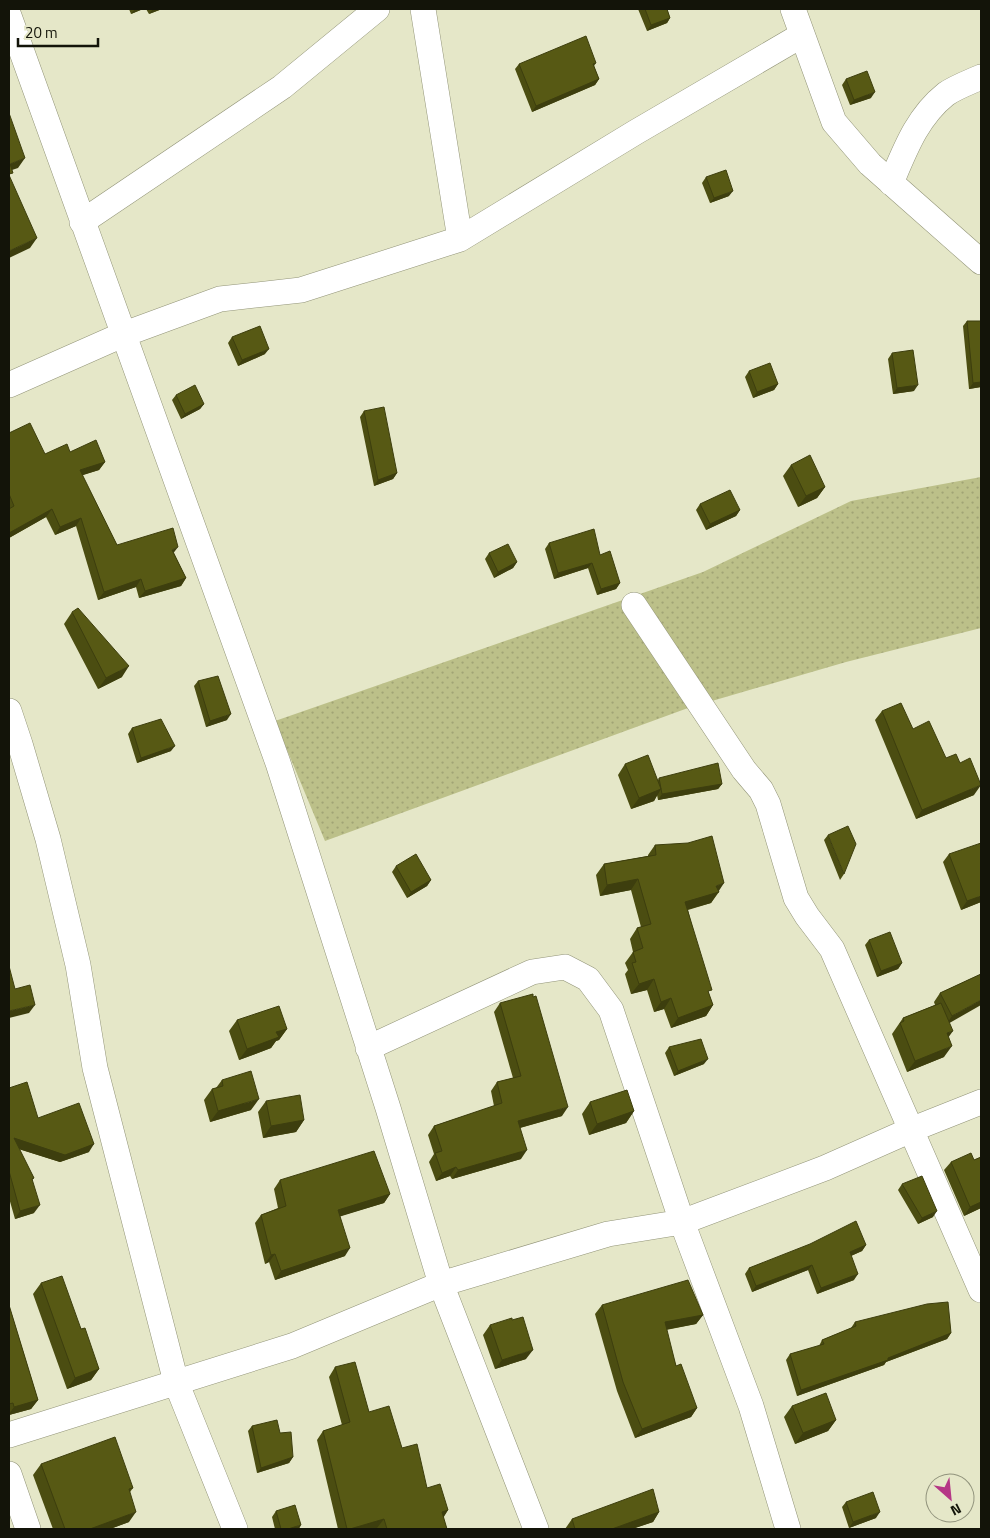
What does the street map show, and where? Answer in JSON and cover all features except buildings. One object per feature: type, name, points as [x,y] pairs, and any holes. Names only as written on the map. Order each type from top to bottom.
[{"type":"street","points":[[82,222],[282,87],[377,9]]},
{"type":"street","points":[[423,9],[460,239]]},
{"type":"street","points":[[793,9],[834,122],[870,164],[981,262]]},
{"type":"street","points":[[9,16],[122,335],[278,763],[441,1284],[536,1529]]},
{"type":"street","points":[[9,385],[122,335],[220,299],[301,290],[460,239],[636,132],[802,35]]},
{"type":"street","points":[[891,183],[907,145],[923,117],[947,93],[981,77]]},
{"type":"street","points":[[634,605],[744,770],[761,790],[768,804],[796,898],[832,949],[913,1129],[981,1290]]},
{"type":"street","points":[[9,711],[48,839],[78,965],[95,1068],[176,1382],[235,1529]]},
{"type":"street","points":[[368,1048],[532,972],[565,967],[588,979],[611,1010],[682,1222],[750,1406],[788,1529]]},
{"type":"street","points":[[9,1435],[292,1346],[441,1284],[608,1234],[682,1222],[825,1168],[913,1129],[981,1102]]},
{"type":"street","points":[[9,1474],[28,1529]]},
{"type":"green space","points":[[981,477],[981,628],[846,662],[688,708],[325,841],[275,721],[703,572],[851,501]]}]
